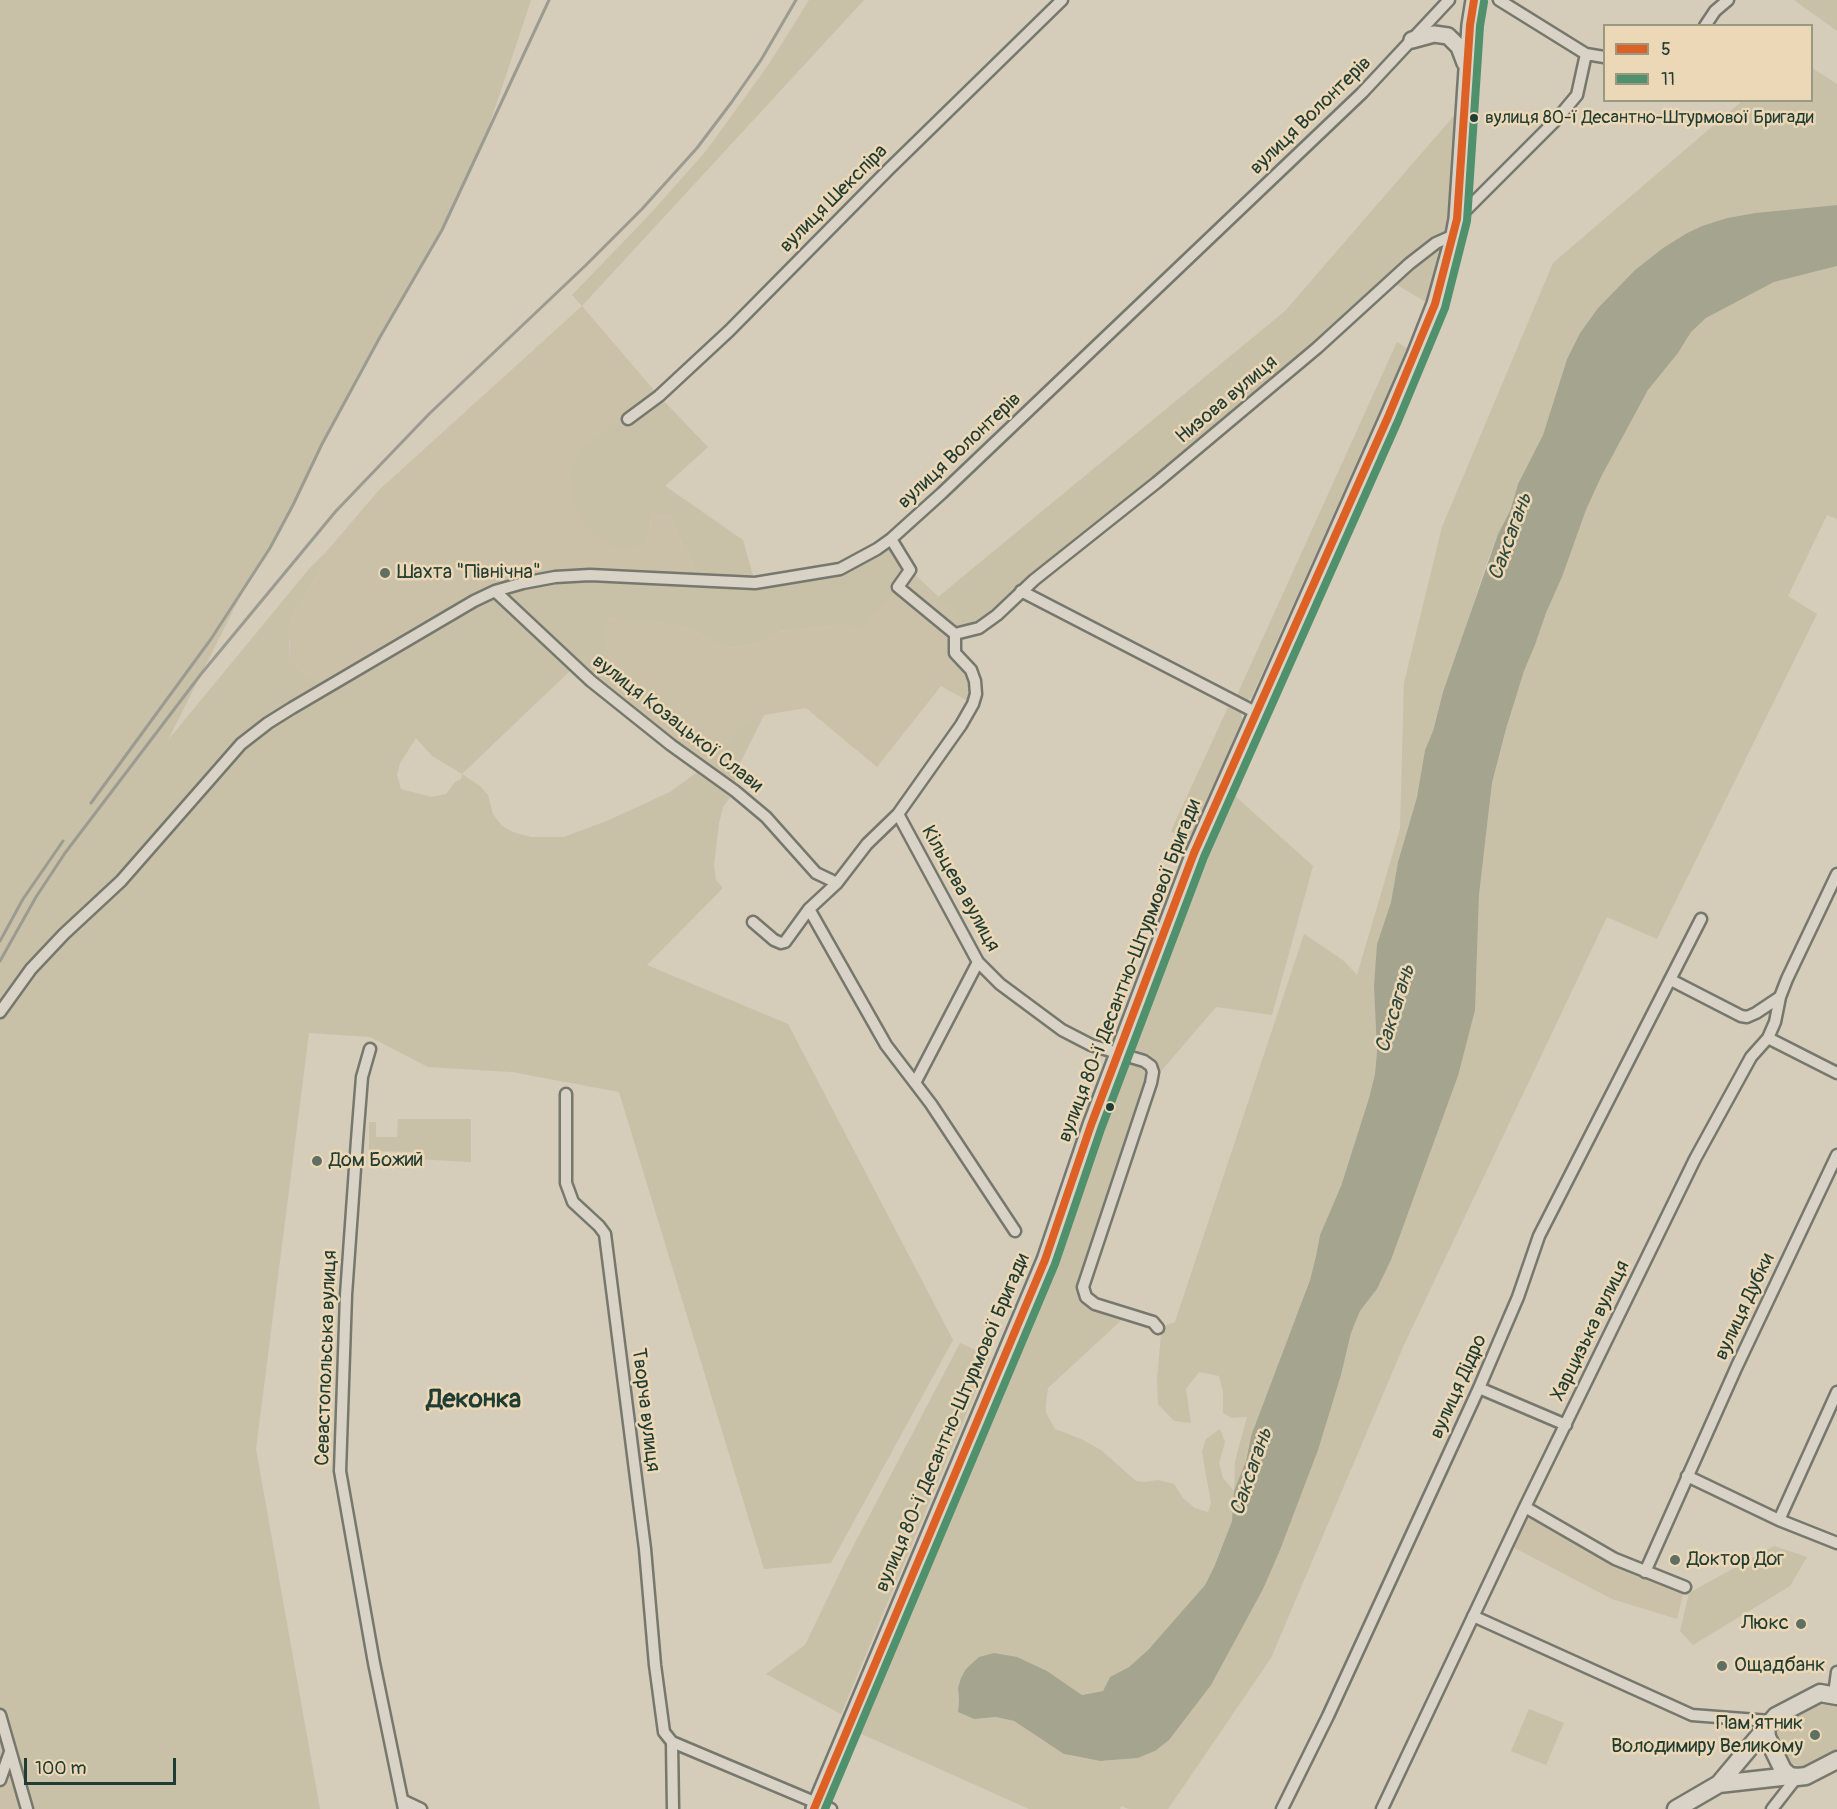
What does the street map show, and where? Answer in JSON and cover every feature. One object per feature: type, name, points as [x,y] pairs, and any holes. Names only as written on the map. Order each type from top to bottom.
[{"type":"main road","points":[[1676,1809],[1719,1784],[1776,1716],[1820,1693],[1835,1695]]},
{"type":"main road","points":[[1768,1724],[1767,1737],[1783,1770],[1793,1776]]},
{"type":"main road","points":[[1719,1784],[1806,1776],[1837,1760]]},
{"type":"street","name":"вулиця Шекспіра","points":[[628,419],[659,396],[729,331],[889,169],[1062,0]]},
{"type":"street","name":"вулиця Волонтерів","points":[[0,1012],[39,960],[121,881],[241,744],[268,723],[454,611],[495,591],[555,577],[590,575],[754,583],[840,569],[877,549],[891,539],[984,453],[1362,93],[1449,0]]},
{"type":"street","name":"вулиця 80-ї Десантно-Штурмової Бригади","points":[[821,1807],[1045,1260],[1091,1125],[1194,853],[1415,355],[1435,304],[1457,219],[1470,25],[1474,0]]},
{"type":"street","points":[[1498,0],[1586,54],[1603,57]]},
{"type":"street","points":[[1706,24],[1715,11],[1728,0]]},
{"type":"street","points":[[1412,40],[1434,34],[1448,36],[1459,47],[1468,69]]},
{"type":"street","points":[[1457,219],[1557,119],[1577,95],[1586,54]]},
{"type":"street","name":"Низова вулиця","points":[[955,634],[979,628],[997,615],[1021,591],[1156,483],[1317,348],[1409,264],[1436,243],[1454,235]]},
{"type":"street","points":[[753,922],[774,940],[781,943],[791,935],[809,909],[837,883],[867,844],[898,814],[961,725],[973,704],[976,694],[975,681],[971,670],[955,653],[955,634],[898,587],[910,570],[891,539]]},
{"type":"street","name":"вулиця Козацької Слави","points":[[495,591],[591,681],[670,745],[735,791],[766,818],[816,873],[837,883]]},
{"type":"street","points":[[1021,591],[1257,713]]},
{"type":"street","name":"Кільцева вулиця","points":[[898,814],[978,962],[1000,984],[1062,1030],[1091,1045],[1144,1061],[1151,1066],[1153,1072],[1151,1083],[1083,1287],[1086,1297],[1095,1304],[1153,1322],[1158,1328]]},
{"type":"street","name":"Харцизька вулиця","points":[[1382,1809],[1525,1507],[1695,1159],[1751,1057],[1768,1038],[1775,1022],[1780,997],[1796,956],[1837,874]]},
{"type":"street","points":[[809,909],[886,1045],[931,1104],[1015,1231]]},
{"type":"street","name":"вулиця Дідро","points":[[1282,1809],[1328,1716],[1479,1388],[1518,1297],[1539,1236],[1701,920]]},
{"type":"street","points":[[915,1083],[978,962]]},
{"type":"street","points":[[1671,980],[1747,1017],[1780,997]]},
{"type":"street","points":[[1768,1038],[1837,1073]]},
{"type":"street","name":"Севастопольська вулиця","points":[[369,1049],[362,1077],[346,1295],[340,1471],[374,1663],[403,1804]]},
{"type":"street","name":"Творча вулиця","points":[[566,1094],[566,1183],[573,1202],[605,1234],[645,1548],[655,1665],[664,1732],[672,1742],[673,1809]]},
{"type":"street","name":"вулиця Дубки","points":[[1645,1572],[1737,1366],[1837,1155]]},
{"type":"street","points":[[1479,1388],[1566,1425]]},
{"type":"street","points":[[1779,1520],[1837,1392]]},
{"type":"street","points":[[1687,1476],[1779,1520],[1837,1543]]},
{"type":"street","points":[[1525,1507],[1616,1559],[1685,1587]]},
{"type":"street","points":[[1473,1616],[1692,1715],[1768,1724]]},
{"type":"street","points":[[1835,1695],[1837,1672]]},
{"type":"street","points":[[0,1715],[27,1809]]},
{"type":"street","points":[[672,1742],[821,1807]]},
{"type":"street","points":[[0,1779],[10,1752]]},
{"type":"street","points":[[1772,1809],[1793,1776]]},
{"type":"street","points":[[403,1804],[421,1809]]},
{"type":"shaded area","points":[[0,0],[531,0],[488,129],[442,230],[322,444],[293,505],[239,599],[168,740],[309,569],[326,552],[317,576],[295,611],[289,629],[289,646],[290,661],[309,677],[326,683],[474,601],[555,577],[698,581],[693,563],[678,537],[671,516],[652,514],[646,544],[629,547],[610,546],[580,518],[571,492],[570,470],[581,450],[615,424],[628,419],[659,396],[708,447],[665,486],[743,540],[755,583],[840,569],[891,539],[910,570],[862,629],[838,625],[778,632],[759,644],[725,648],[688,628],[609,618],[604,633],[611,665],[591,681],[574,667],[462,774],[480,786],[488,795],[493,814],[502,826],[531,837],[564,837],[609,820],[670,792],[703,768],[743,723],[764,715],[735,773],[735,791],[723,807],[719,823],[714,865],[716,880],[723,888],[647,965],[788,1024],[953,1340],[831,1563],[764,1569],[619,1092],[512,1072],[428,1067],[370,1037],[309,1033],[256,1449],[320,1809],[27,1809],[0,1715]],"holes":[[[416,738],[432,756],[462,774],[461,779],[455,782],[446,794],[431,797],[401,789],[397,775],[400,763]]]},
{"type":"shaded area","points":[[809,0],[864,0],[582,306],[572,295],[651,213],[706,151],[769,64]]},
{"type":"shaded area","points":[[1794,0],[1837,0],[1837,31]]},
{"type":"shaded area","points":[[1813,69],[1837,84],[1837,205],[1727,218],[1687,233],[1635,270],[1598,308],[1580,333],[1567,359],[1543,435],[1518,484],[1510,511],[1486,565],[1425,750],[1417,797],[1398,862],[1391,902],[1377,944],[1375,1006],[1377,1051],[1375,1074],[1369,1098],[1341,1186],[1320,1235],[1310,1280],[1251,1436],[1232,1521],[1205,1585],[1148,1650],[1129,1667],[1110,1677],[1103,1691],[1082,1695],[1047,1671],[958,1688],[958,1712],[974,1719],[996,1717],[1014,1721],[1071,1756],[1100,1761],[1138,1758],[1155,1751],[1312,1464],[1341,1375],[1351,1333],[1360,1311],[1377,1289],[1391,1260],[1458,1076],[1476,982],[1479,895],[1492,783],[1524,671],[1601,477],[1648,390],[1678,353],[1691,332],[1706,318],[1774,282],[1837,266],[1837,519],[1827,515],[1788,596],[1817,614],[1657,939],[1607,917],[1403,1347],[1271,1658],[1168,1809],[1129,1809],[1121,1806],[1120,1809],[1029,1809],[848,1728],[1004,1359],[1119,1053],[1143,1060],[1135,1048],[1179,914],[1235,796],[1313,866],[1272,1015],[1216,1007],[1151,1083],[1086,1276],[1086,1297],[1128,1314],[1048,1388],[1046,1404],[1046,1413],[1055,1429],[1101,1450],[1136,1481],[1158,1480],[1174,1484],[1183,1498],[1195,1508],[1208,1512],[1211,1503],[1202,1452],[1206,1439],[1220,1429],[1225,1442],[1219,1463],[1223,1478],[1234,1491],[1235,1461],[1247,1417],[1232,1418],[1223,1413],[1223,1391],[1219,1376],[1199,1372],[1186,1389],[1191,1423],[1174,1421],[1158,1404],[1157,1381],[1161,1334],[1158,1328],[1175,1322],[1304,934],[1344,961],[1357,975],[1400,829],[1404,683],[1442,527],[1553,263],[1741,102],[1813,102]]},
{"type":"shaded area","points":[[1465,103],[1454,235],[1436,243],[1442,249],[1426,302],[1390,281],[997,615],[955,634],[958,622],[955,612],[938,597],[1285,311]]},
{"type":"shaded area","points":[[582,306],[659,396],[620,423],[646,544],[652,514],[671,516],[678,537],[693,563],[698,581],[326,683],[309,677],[290,661],[289,629],[295,611],[317,576],[326,552],[379,490]]},
{"type":"shaded area","points":[[1397,342],[1408,349],[1251,698],[1247,700],[1237,695]]},
{"type":"shaded area","points":[[910,570],[955,612],[958,622],[954,646],[971,670],[973,704],[941,686],[877,767],[806,708],[764,715],[743,723],[703,768],[591,681],[611,665],[604,633],[609,618],[688,628],[725,648],[759,644],[778,632],[839,625],[862,629]]},
{"type":"shaded area","points":[[1229,705],[1241,711],[1242,720],[1188,844],[1171,831]]},
{"type":"shaded area","points":[[398,1119],[471,1119],[471,1162],[413,1159],[412,1152],[369,1151],[369,1122],[376,1122],[376,1137],[397,1137]]},
{"type":"shaded area","points":[[960,1343],[990,1357],[841,1714],[766,1674],[805,1645],[845,1562]]},
{"type":"shaded area","points":[[1525,1507],[1616,1559],[1685,1587],[1677,1619],[1612,1599],[1507,1544]]},
{"type":"shaded area","points":[[1774,1546],[1807,1557],[1790,1586],[1693,1645],[1680,1631],[1689,1593]]},
{"type":"shaded area","points":[[1821,1700],[1837,1704],[1837,1752],[1806,1768],[1798,1766],[1791,1763],[1778,1738],[1777,1730],[1782,1722]]},
{"type":"shaded area","points":[[1529,1709],[1564,1723],[1546,1765],[1511,1751]]},
{"type":"shaded area","points":[[0,1713],[26,1809],[0,1809]]},
{"type":"water","name":"Саксагань","points":[[1837,205],[1837,266],[1774,282],[1706,318],[1691,332],[1678,353],[1648,390],[1601,477],[1586,510],[1524,671],[1492,783],[1479,895],[1475,1010],[1458,1076],[1391,1260],[1377,1289],[1360,1311],[1351,1333],[1318,1450],[1280,1550],[1263,1589],[1211,1685],[1169,1740],[1155,1751],[1138,1758],[1100,1761],[1064,1754],[1014,1721],[996,1717],[974,1719],[958,1712],[958,1688],[966,1669],[979,1657],[994,1653],[1017,1657],[1047,1671],[1082,1695],[1103,1691],[1110,1677],[1129,1667],[1148,1650],[1205,1585],[1214,1567],[1232,1521],[1234,1491],[1246,1461],[1251,1436],[1310,1280],[1320,1235],[1341,1186],[1369,1098],[1375,1074],[1377,1051],[1374,986],[1377,944],[1391,902],[1398,862],[1417,797],[1425,750],[1498,534],[1510,511],[1518,484],[1543,435],[1567,359],[1580,333],[1598,308],[1635,270],[1687,233],[1727,218]]},
{"type":"railway","points":[[91,803],[211,639],[270,548],[322,444],[442,230],[549,0]]},
{"type":"railway","points":[[0,961],[36,897],[65,853],[201,674],[336,511],[429,414],[642,209],[697,148],[761,60],[796,0]]},
{"type":"railway","points":[[0,941],[23,899],[63,841]]},
{"type":"transit line","name":"5","points":[[814,1809],[1045,1260],[1091,1125],[1194,853],[1388,417],[1435,304],[1457,219],[1470,25],[1474,0]]},
{"type":"transit line","name":"11","points":[[825,1809],[1055,1264],[1101,1129],[1204,857],[1398,421],[1445,308],[1467,221],[1480,26],[1484,2]]},
{"type":"place","name":"вулиця 80-ї Десантно-Штурмової Бригади","points":[[1474,118]]},
{"type":"place","name":"Шахта \"Північна\"","points":[[385,573]]},
{"type":"place","name":"Дом Божий","points":[[317,1161]]},
{"type":"place","name":"Доктор Дог","points":[[1675,1560]]},
{"type":"place","name":"Люкс","points":[[1801,1624]]},
{"type":"place","name":"Ощадбанк","points":[[1722,1666]]},
{"type":"place","name":"Пам'ятник Володимиру Великому","points":[[1815,1735]]},
{"type":"district","name":"Деконка","points":[[474,1400]]}]
